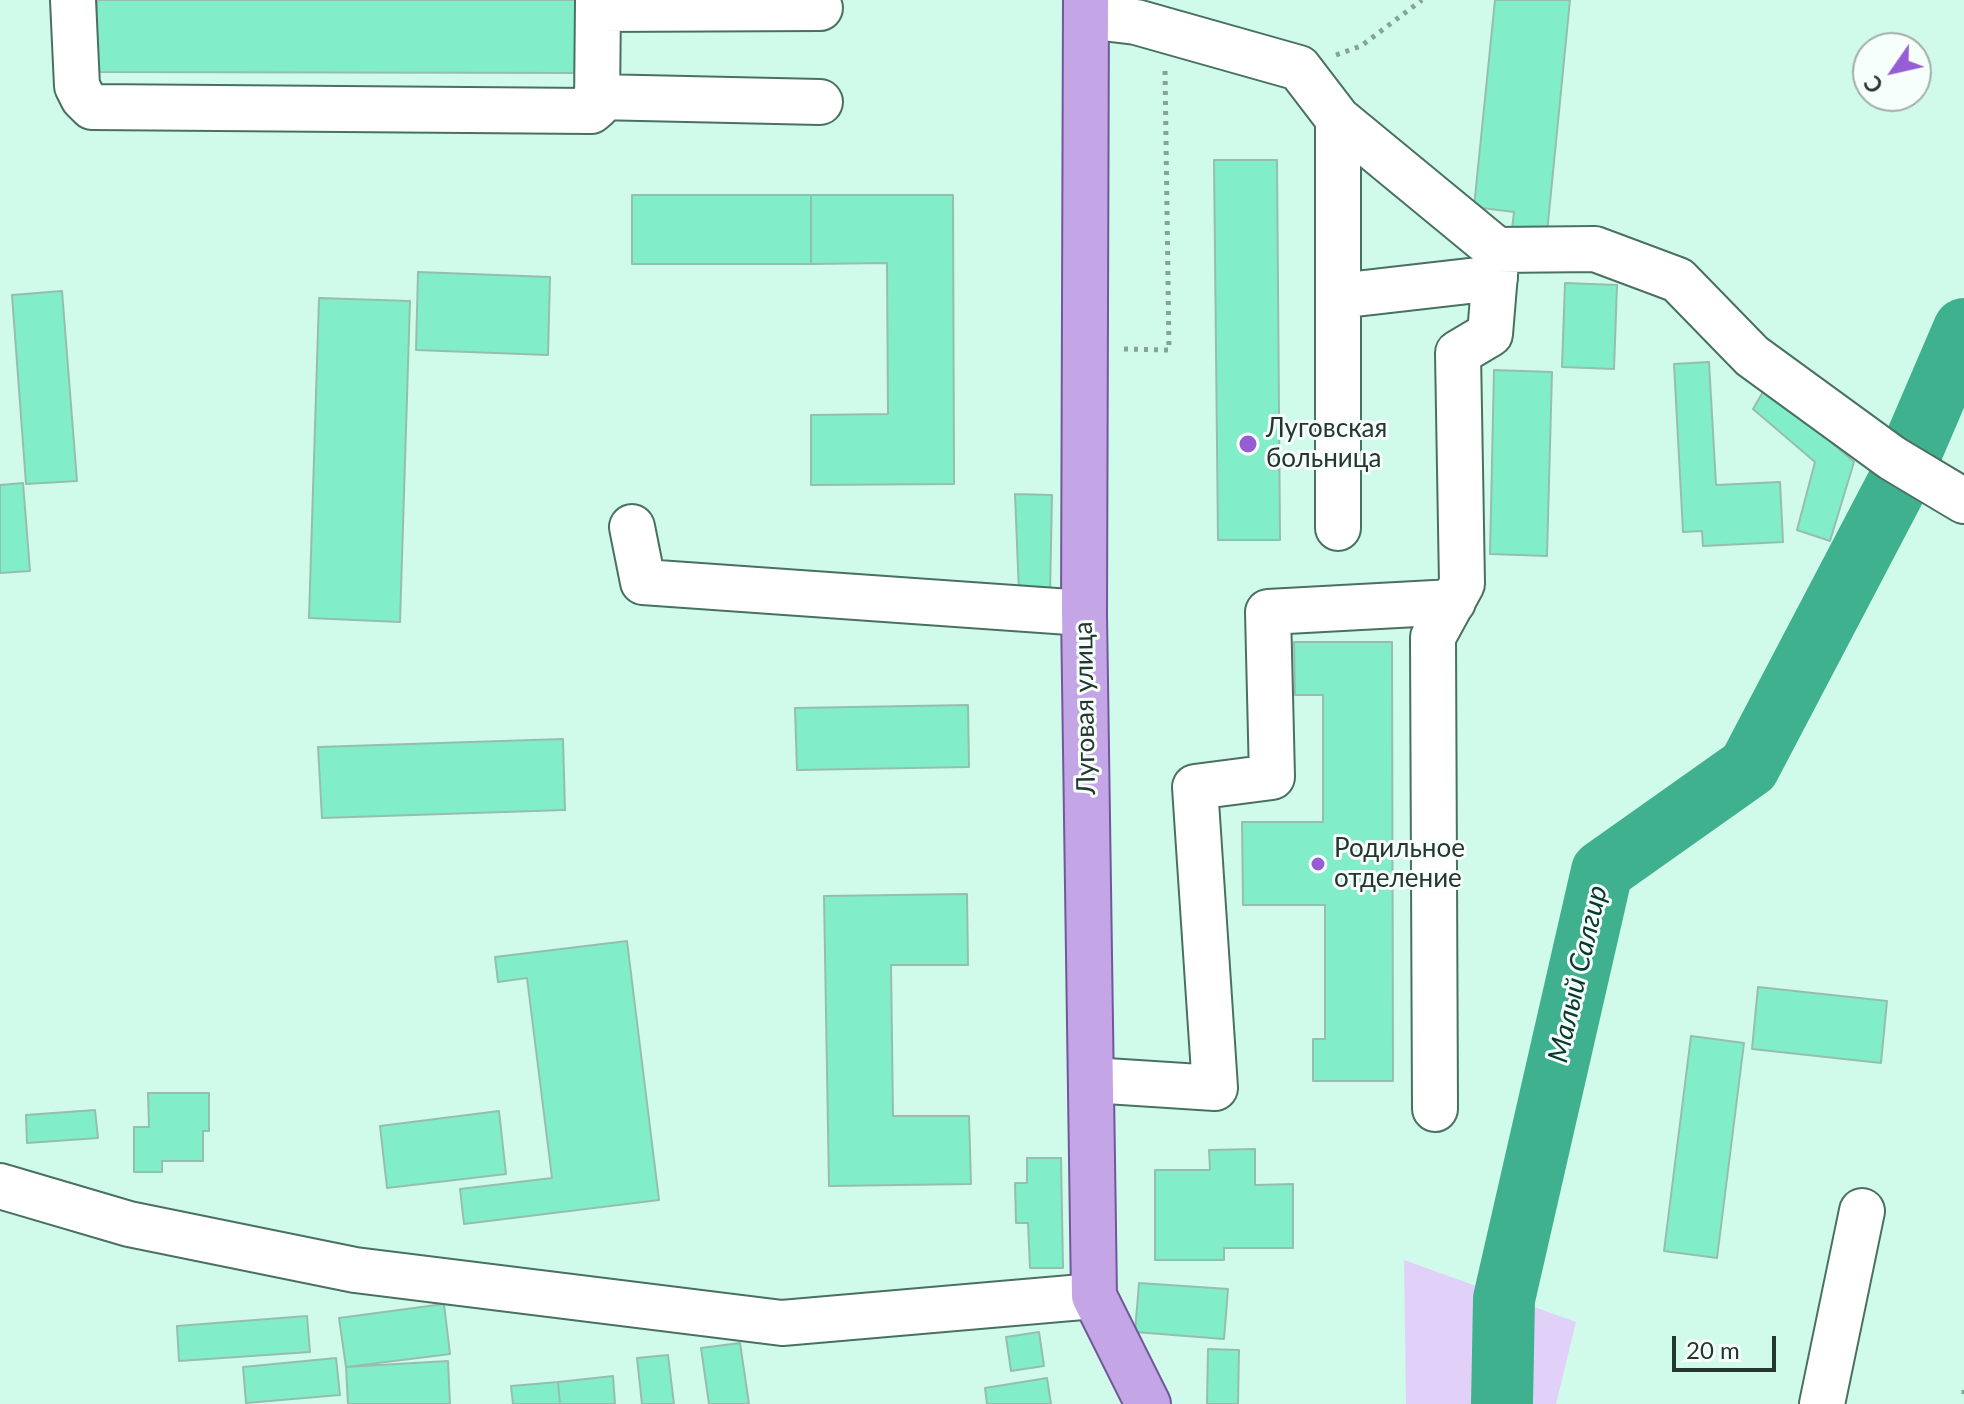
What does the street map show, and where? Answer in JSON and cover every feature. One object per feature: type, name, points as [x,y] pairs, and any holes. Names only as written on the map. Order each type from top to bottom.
[{"type":"main road","name":"Луговая улица","points":[[1086,8],[1084,613],[1094,1296],[1148,1404]]},
{"type":"street","points":[[73,0],[77,86],[92,107],[591,111],[597,106],[598,5],[820,8]]},
{"type":"street","points":[[1086,8],[1299,68],[1338,119],[1496,264]]},
{"type":"street","points":[[597,97],[820,102]]},
{"type":"street","points":[[1338,119],[1338,528]]},
{"type":"street","points":[[1338,296],[1496,264],[1595,249],[1678,280],[1752,356],[1908,466],[1964,501]]},
{"type":"street","points":[[1435,1109],[1433,637],[1462,584],[1458,353],[1490,334],[1496,264]]},
{"type":"street","points":[[632,527],[643,582],[1084,613]]},
{"type":"street","points":[[1091,1080],[1215,1088],[1195,787],[1272,777],[1268,612],[1453,602]]},
{"type":"street","points":[[3,1195],[355,1270],[782,1323],[1094,1296]]},
{"type":"street","points":[[1822,1404],[1862,1211]]},
{"type":"path","points":[[1299,68],[1361,46],[1422,0]]},
{"type":"path","points":[[1119,349],[1169,350],[1165,67],[1180,67]]},
{"type":"path","points":[[1964,1390],[1964,1398]]},
{"type":"shaded area","points":[[1404,1260],[1576,1322],[1556,1404],[1406,1404]]},
{"type":"building","points":[[97,0],[580,0],[580,73],[97,72]]},
{"type":"building","points":[[1495,0],[1570,0],[1547,233],[1512,229],[1514,212],[1474,207]]},
{"type":"building","name":"Луговская больница","points":[[1214,160],[1277,160],[1280,540],[1218,540]]},
{"type":"building","points":[[632,195],[811,195],[811,264],[632,264]]},
{"type":"building","points":[[811,195],[953,195],[954,484],[811,485],[811,415],[888,414],[887,263],[811,264]]},
{"type":"building","points":[[418,272],[550,277],[548,355],[416,350]]},
{"type":"building","points":[[1565,283],[1617,285],[1614,369],[1562,367]]},
{"type":"building","points":[[62,291],[77,481],[26,484],[12,295]]},
{"type":"building","points":[[319,298],[410,301],[400,622],[309,618]]},
{"type":"building","points":[[1709,362],[1716,485],[1780,482],[1783,542],[1703,546],[1702,531],[1683,532],[1674,364]]},
{"type":"building","points":[[1494,370],[1552,372],[1547,556],[1490,554]]},
{"type":"building","points":[[1767,385],[1854,462],[1830,541],[1797,530],[1815,462],[1753,409]]},
{"type":"building","points":[[23,483],[30,571],[0,573],[0,485]]},
{"type":"building","points":[[1015,494],[1052,495],[1050,594],[1019,594]]},
{"type":"building","name":"Родильное отделение","points":[[1294,642],[1392,642],[1393,1081],[1313,1081],[1313,1039],[1325,1039],[1325,905],[1243,905],[1242,822],[1323,822],[1323,695],[1295,695]]},
{"type":"building","points":[[968,705],[969,767],[797,770],[795,708]]},
{"type":"building","points":[[563,739],[565,810],[322,818],[318,747]]},
{"type":"building","points":[[967,894],[968,965],[891,965],[893,1116],[969,1116],[971,1184],[829,1186],[824,896]]},
{"type":"building","points":[[627,941],[659,1200],[464,1224],[460,1189],[552,1178],[527,978],[498,982],[495,957]]},
{"type":"building","points":[[1758,987],[1887,1001],[1881,1063],[1752,1049]]},
{"type":"building","points":[[1691,1036],[1744,1043],[1717,1258],[1664,1251]]},
{"type":"building","points":[[148,1093],[209,1093],[209,1131],[203,1131],[203,1161],[162,1161],[162,1172],[134,1172],[134,1127],[149,1127]]},
{"type":"building","points":[[95,1110],[98,1138],[27,1143],[26,1115]]},
{"type":"building","points":[[499,1111],[506,1174],[387,1188],[380,1126]]},
{"type":"building","points":[[1255,1149],[1255,1185],[1293,1184],[1293,1248],[1224,1248],[1224,1260],[1155,1260],[1155,1170],[1210,1170],[1209,1150]]},
{"type":"building","points":[[1027,1158],[1061,1158],[1063,1268],[1030,1268],[1028,1223],[1016,1223],[1015,1183],[1027,1183]]},
{"type":"building","points":[[1139,1283],[1228,1289],[1224,1339],[1135,1332]]},
{"type":"building","points":[[444,1304],[450,1354],[346,1367],[339,1318]]},
{"type":"building","points":[[307,1316],[310,1352],[179,1361],[177,1326]]},
{"type":"building","points":[[1039,1332],[1044,1366],[1011,1371],[1006,1337]]},
{"type":"building","points":[[740,1343],[749,1404],[709,1404],[701,1348]]},
{"type":"building","points":[[1208,1349],[1239,1350],[1238,1404],[1207,1404]]},
{"type":"building","points":[[668,1355],[674,1404],[642,1404],[637,1358]]},
{"type":"building","points":[[336,1358],[340,1395],[246,1403],[243,1367]]},
{"type":"building","points":[[448,1361],[450,1404],[348,1404],[346,1367]]},
{"type":"building","points":[[613,1376],[615,1404],[560,1404],[558,1382]]},
{"type":"building","points":[[1047,1378],[1051,1404],[987,1404],[985,1388]]},
{"type":"building","points":[[558,1382],[560,1404],[513,1404],[511,1386]]},
{"type":"waterway","name":"Малый Салгир","points":[[1502,1404],[1504,1299],[1602,871],[1749,767],[1898,483],[1964,329]]},
{"type":"place","name":"Луговская больница","points":[[1248,444]]},
{"type":"place","name":"Родильное отделение","points":[[1318,864]]}]
